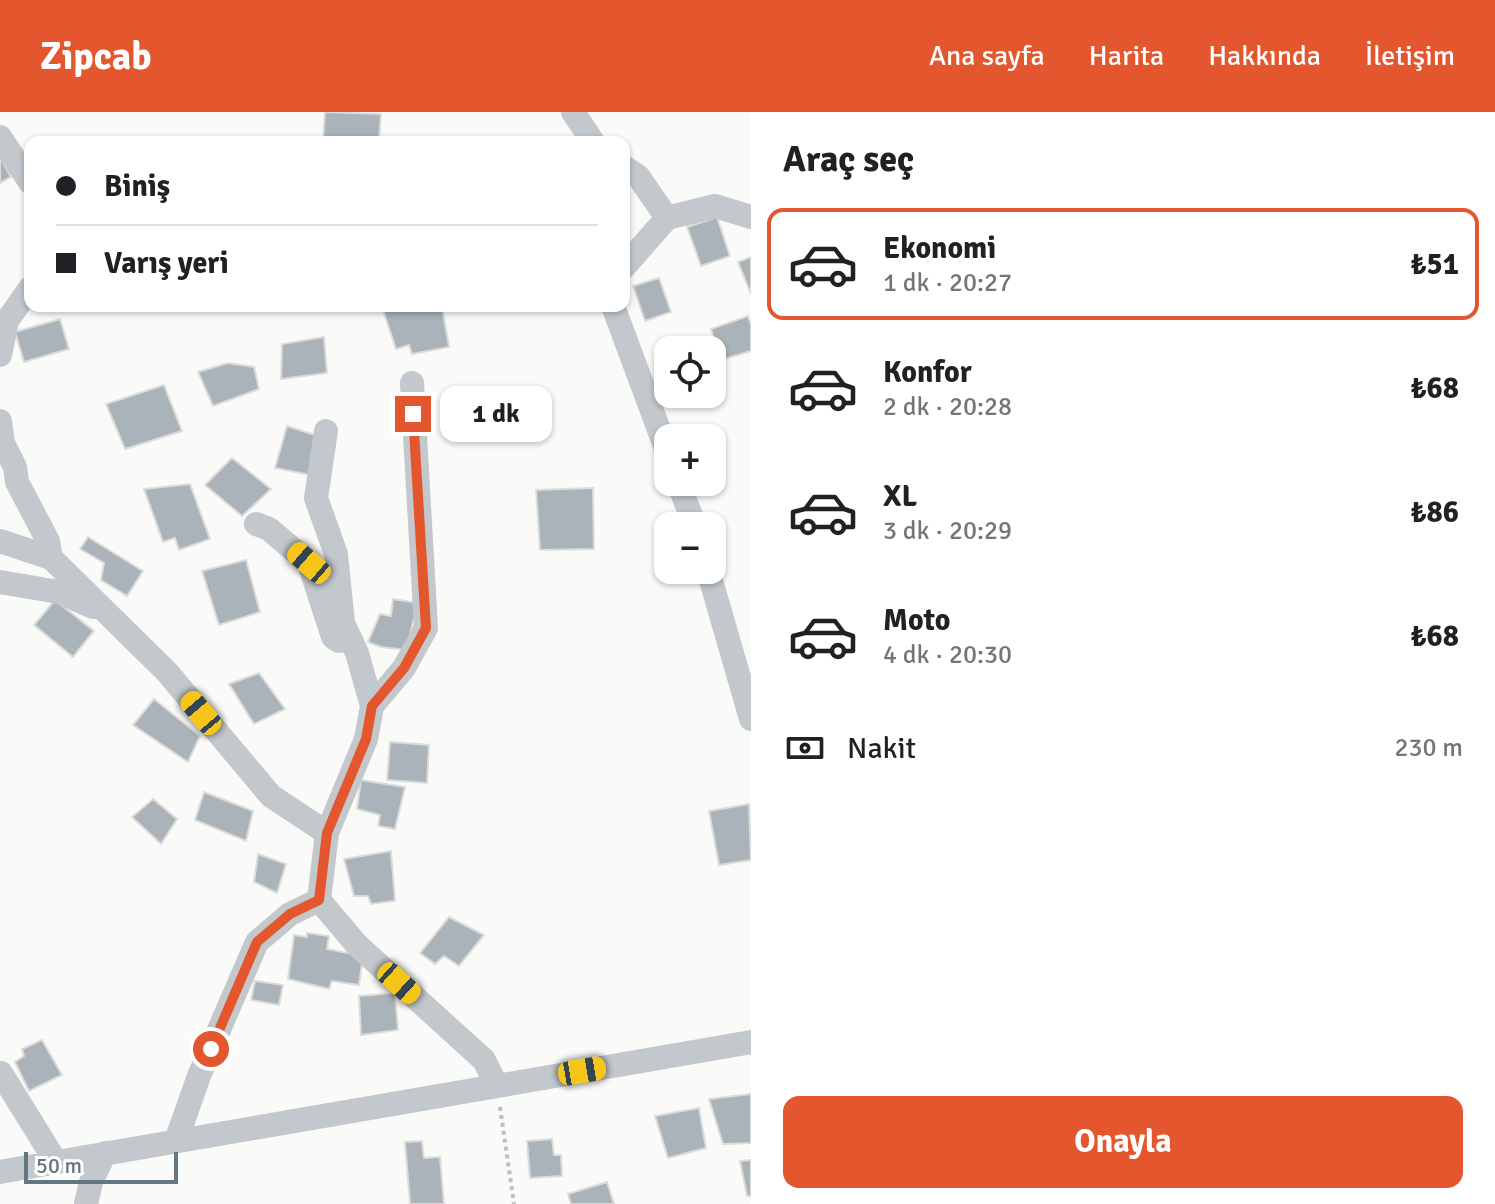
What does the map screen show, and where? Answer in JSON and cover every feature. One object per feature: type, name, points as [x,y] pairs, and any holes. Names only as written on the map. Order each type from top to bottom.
[{"type":"street","points":[[573,112],[589,136]]},
{"type":"street","points":[[0,137],[24,173]]},
{"type":"street","points":[[630,171],[638,176],[667,218]]},
{"type":"street","points":[[630,260],[667,218],[715,206],[751,217]]},
{"type":"street","points":[[0,355],[7,321],[24,297]]},
{"type":"street","points":[[615,312],[657,424]]},
{"type":"street","points":[[372,706],[404,668],[426,628],[412,383]]},
{"type":"street","points":[[0,421],[3,443],[15,467],[17,482],[48,541],[51,558]]},
{"type":"street","points":[[326,431],[316,498],[336,554],[343,623],[357,653],[372,706],[366,739],[327,833],[319,900],[357,945],[484,1060],[497,1086]]},
{"type":"street","points":[[256,524],[269,529],[309,563],[333,637],[357,653]]},
{"type":"street","points":[[0,541],[51,558],[167,672],[271,796],[327,833]]},
{"type":"street","points":[[0,582],[59,592],[106,612]]},
{"type":"street","points":[[712,584],[751,719]]},
{"type":"street","points":[[176,1141],[199,1076],[257,942],[290,914],[319,900]]},
{"type":"street","points":[[0,1172],[751,1042]]},
{"type":"street","points":[[1,1073],[56,1162]]},
{"type":"street","points":[[86,1204],[91,1182],[105,1153]]},
{"type":"path","points":[[497,1086],[514,1204]]},
{"type":"building","points":[[325,112],[381,114],[379,136],[323,136]]},
{"type":"building","points":[[0,157],[11,177],[0,183]]},
{"type":"building","points":[[717,217],[730,256],[701,266],[687,227]]},
{"type":"building","points":[[751,257],[751,294],[738,262]]},
{"type":"building","points":[[659,278],[671,312],[645,321],[633,286]]},
{"type":"building","points":[[384,312],[443,312],[449,347],[412,354],[409,345],[396,349]]},
{"type":"building","points":[[748,316],[751,351],[726,358],[726,336],[713,336],[711,329]]},
{"type":"building","points":[[60,319],[69,349],[24,362],[15,332]]},
{"type":"building","points":[[324,337],[327,373],[281,379],[282,344]]},
{"type":"building","points":[[228,363],[254,367],[259,389],[213,406],[198,372]]},
{"type":"building","points":[[164,385],[182,431],[125,449],[106,404]]},
{"type":"building","points":[[287,426],[318,436],[311,475],[275,468]]},
{"type":"building","points":[[232,458],[271,489],[242,516],[205,485]]},
{"type":"building","points":[[190,484],[210,539],[179,550],[175,538],[163,542],[144,489]]},
{"type":"building","points":[[593,488],[594,549],[540,550],[536,490]]},
{"type":"building","points":[[88,537],[143,571],[127,596],[101,580],[104,563],[80,549]]},
{"type":"building","points":[[246,560],[260,612],[219,625],[202,571]]},
{"type":"building","points":[[393,599],[418,603],[406,650],[368,642],[380,614],[391,616]]},
{"type":"building","points":[[55,600],[94,631],[73,657],[34,625]]},
{"type":"building","points":[[259,673],[285,709],[254,724],[229,684]]},
{"type":"building","points":[[154,699],[200,736],[188,762],[133,725]]},
{"type":"building","points":[[390,742],[429,745],[427,783],[387,780]]},
{"type":"building","points":[[361,780],[405,787],[395,829],[378,826],[380,815],[357,809]]},
{"type":"building","points":[[204,792],[253,811],[246,841],[195,820]]},
{"type":"building","points":[[153,799],[177,819],[161,844],[132,817]]},
{"type":"building","points":[[749,804],[751,860],[719,865],[709,811]]},
{"type":"building","points":[[391,851],[395,901],[371,904],[368,896],[354,896],[344,859]]},
{"type":"building","points":[[258,854],[286,864],[277,893],[254,882]]},
{"type":"building","points":[[449,917],[484,935],[459,966],[444,956],[435,964],[420,953]]},
{"type":"building","points":[[307,933],[329,936],[327,949],[363,956],[359,985],[332,981],[329,989],[288,979],[294,935],[307,937]]},
{"type":"building","points":[[255,981],[283,985],[279,1005],[251,1000]]},
{"type":"building","points":[[395,993],[398,1030],[361,1035],[359,996]]},
{"type":"building","points":[[42,1040],[62,1075],[29,1091],[15,1062],[24,1056],[22,1049]]},
{"type":"building","points":[[751,1094],[751,1143],[723,1144],[709,1099]]},
{"type":"building","points":[[699,1108],[706,1148],[668,1158],[655,1116]]},
{"type":"building","points":[[552,1139],[554,1155],[561,1155],[562,1176],[530,1178],[527,1141]]},
{"type":"building","points":[[422,1141],[424,1158],[440,1157],[444,1204],[410,1204],[405,1142]]},
{"type":"building","points":[[751,1160],[751,1196],[747,1196],[740,1161]]},
{"type":"building","points":[[607,1182],[614,1204],[571,1204],[568,1194]]},
{"type":"route","points":[[211,1049],[257,942],[290,914],[319,900],[327,833],[366,739],[372,706],[404,668],[426,628],[413,414]]}]
